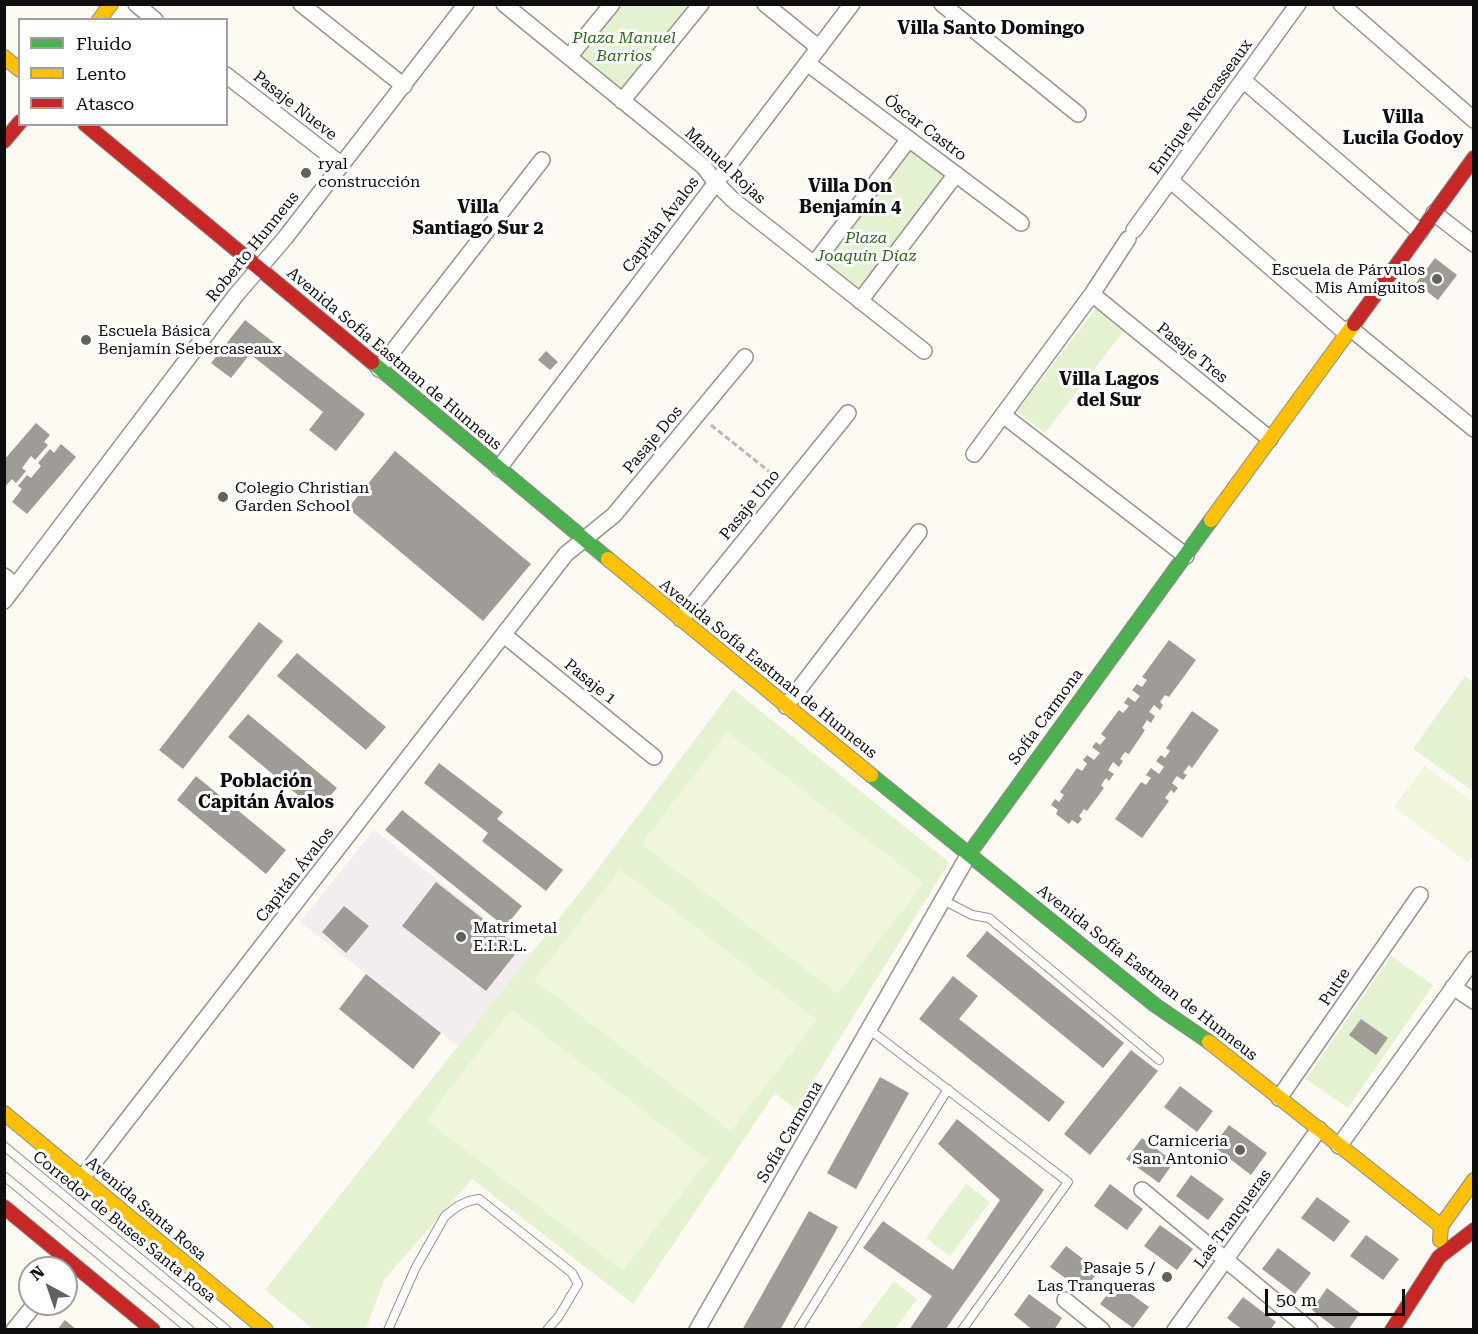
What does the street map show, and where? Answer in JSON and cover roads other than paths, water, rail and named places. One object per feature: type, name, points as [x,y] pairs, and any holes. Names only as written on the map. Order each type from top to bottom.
[{"type":"street","points":[[100,18],[111,4]]},
{"type":"street","points":[[136,4],[153,18]]},
{"type":"street","points":[[301,4],[404,86]]},
{"type":"street","name":"Roberto Hunneus","points":[[4,601],[10,581],[236,295],[285,238],[466,4]]},
{"type":"street","name":"Manuel Rojas","points":[[504,4],[704,167],[733,200],[924,351]]},
{"type":"street","points":[[569,57],[612,4]]},
{"type":"street","points":[[622,101],[701,4]]},
{"type":"street","points":[[765,4],[819,48]]},
{"type":"street","name":"Capitán Ávalos","points":[[499,468],[852,4]]},
{"type":"street","points":[[942,4],[1078,114]]},
{"type":"street","name":"Enrique Nercasseaux","points":[[974,454],[1092,294],[1170,180],[1298,4]]},
{"type":"street","points":[[1341,4],[1473,120]]},
{"type":"street","points":[[4,57],[18,68]]},
{"type":"street","name":"Óscar Castro","points":[[807,63],[1021,223]]},
{"type":"street","name":"Pasaje Nueve","points":[[228,77],[342,165]]},
{"type":"street","points":[[1243,80],[1420,232]]},
{"type":"street","points":[[4,141],[18,124]]},
{"type":"street","name":"Avenida Sofía Eastman de Hunneus","points":[[87,126],[786,706],[1155,1005],[1202,1036],[1441,1226]]},
{"type":"street","points":[[813,264],[909,139]]},
{"type":"street","name":"Sofía Carmona","points":[[697,1329],[969,854],[1473,158]]},
{"type":"street","points":[[379,369],[542,160]]},
{"type":"street","points":[[860,301],[956,174]]},
{"type":"street","points":[[1170,180],[1348,331],[1473,429]]},
{"type":"street","points":[[1434,213],[1473,244]]},
{"type":"street","name":"Pasaje Tres","points":[[1092,294],[1270,439]]},
{"type":"street","name":"Pasaje Dos","points":[[584,539],[614,515],[745,357]]},
{"type":"street","name":"Pasaje Uno","points":[[681,619],[848,413]]},
{"type":"street","points":[[1002,415],[1186,556]]},
{"type":"street","points":[[786,706],[919,532]]},
{"type":"street","name":"Capitán Ávalos","points":[[82,1178],[566,554],[584,539]]},
{"type":"street","name":"Pasaje 1","points":[[504,635],[654,757]]},
{"type":"street","name":"Putre","points":[[1280,1098],[1420,895]]},
{"type":"street","points":[[1340,1146],[1473,959]]},
{"type":"street","points":[[1453,987],[1473,1001]]},
{"type":"street","name":"Avenida Santa Rosa","points":[[4,1113],[266,1329]]},
{"type":"street","name":"Las Tranqueras","points":[[1175,1329],[1319,1130]]},
{"type":"street","points":[[1439,1257],[1441,1226],[1473,1180]]},
{"type":"street","points":[[1142,1190],[1310,1329]]},
{"type":"street","points":[[4,1207],[58,1256]]},
{"type":"street","points":[[1441,1226],[1473,1231]]},
{"type":"street","points":[[1392,1329],[1439,1257],[1473,1231]]},
{"type":"street","points":[[78,1273],[153,1329]]},
{"type":"street","points":[[1065,1300],[1102,1329]]},
{"type":"street","points":[[14,1329],[25,1316]]},
{"type":"lane","points":[[943,900],[972,915],[989,918],[1159,1060]]},
{"type":"lane","points":[[870,1030],[1068,1182],[962,1329]]},
{"type":"lane","points":[[798,1329],[948,1089]]},
{"type":"lane","name":"Corredor de Buses Santa Rosa","points":[[4,1146],[227,1329]]},
{"type":"lane","points":[[4,1176],[190,1329]]},
{"type":"lane","points":[[388,1329],[415,1269],[445,1216],[458,1206],[479,1199],[572,1273],[578,1284],[559,1316],[547,1329]]},
{"type":"place","name":"ryal construcción","points":[[306,173]]},
{"type":"place","name":"Escuela de Párvulos Mis Amiguitos","points":[[1437,279]]},
{"type":"place","name":"Escuela Básica Benjamín Sebercaseaux","points":[[86,340]]},
{"type":"place","name":"Colegio Christian Garden School","points":[[223,497]]},
{"type":"place","name":"Matrimetal E.I.R.L.","points":[[461,937]]},
{"type":"place","name":"Carniceria San Antonio","points":[[1240,1150]]},
{"type":"place","name":"Pasaje 5 / Las Tranqueras","points":[[1167,1277]]},
{"type":"district","name":"Villa Santo Domingo","points":[[991,29]]},
{"type":"district","name":"Villa Lucila Godoy","points":[[1403,128]]},
{"type":"district","name":"Villa Don Benjamín 4","points":[[850,198]]},
{"type":"district","name":"Villa Santiago Sur 2","points":[[478,218]]},
{"type":"district","name":"Villa Lagos del Sur","points":[[1109,390]]},
{"type":"district","name":"Población Capitán Ávalos","points":[[266,792]]},
{"type":"park label","name":"Plaza Manuel Barrios","points":[[624,47]]},
{"type":"park label","name":"Plaza Joaquín Díaz","points":[[866,247]]}]
